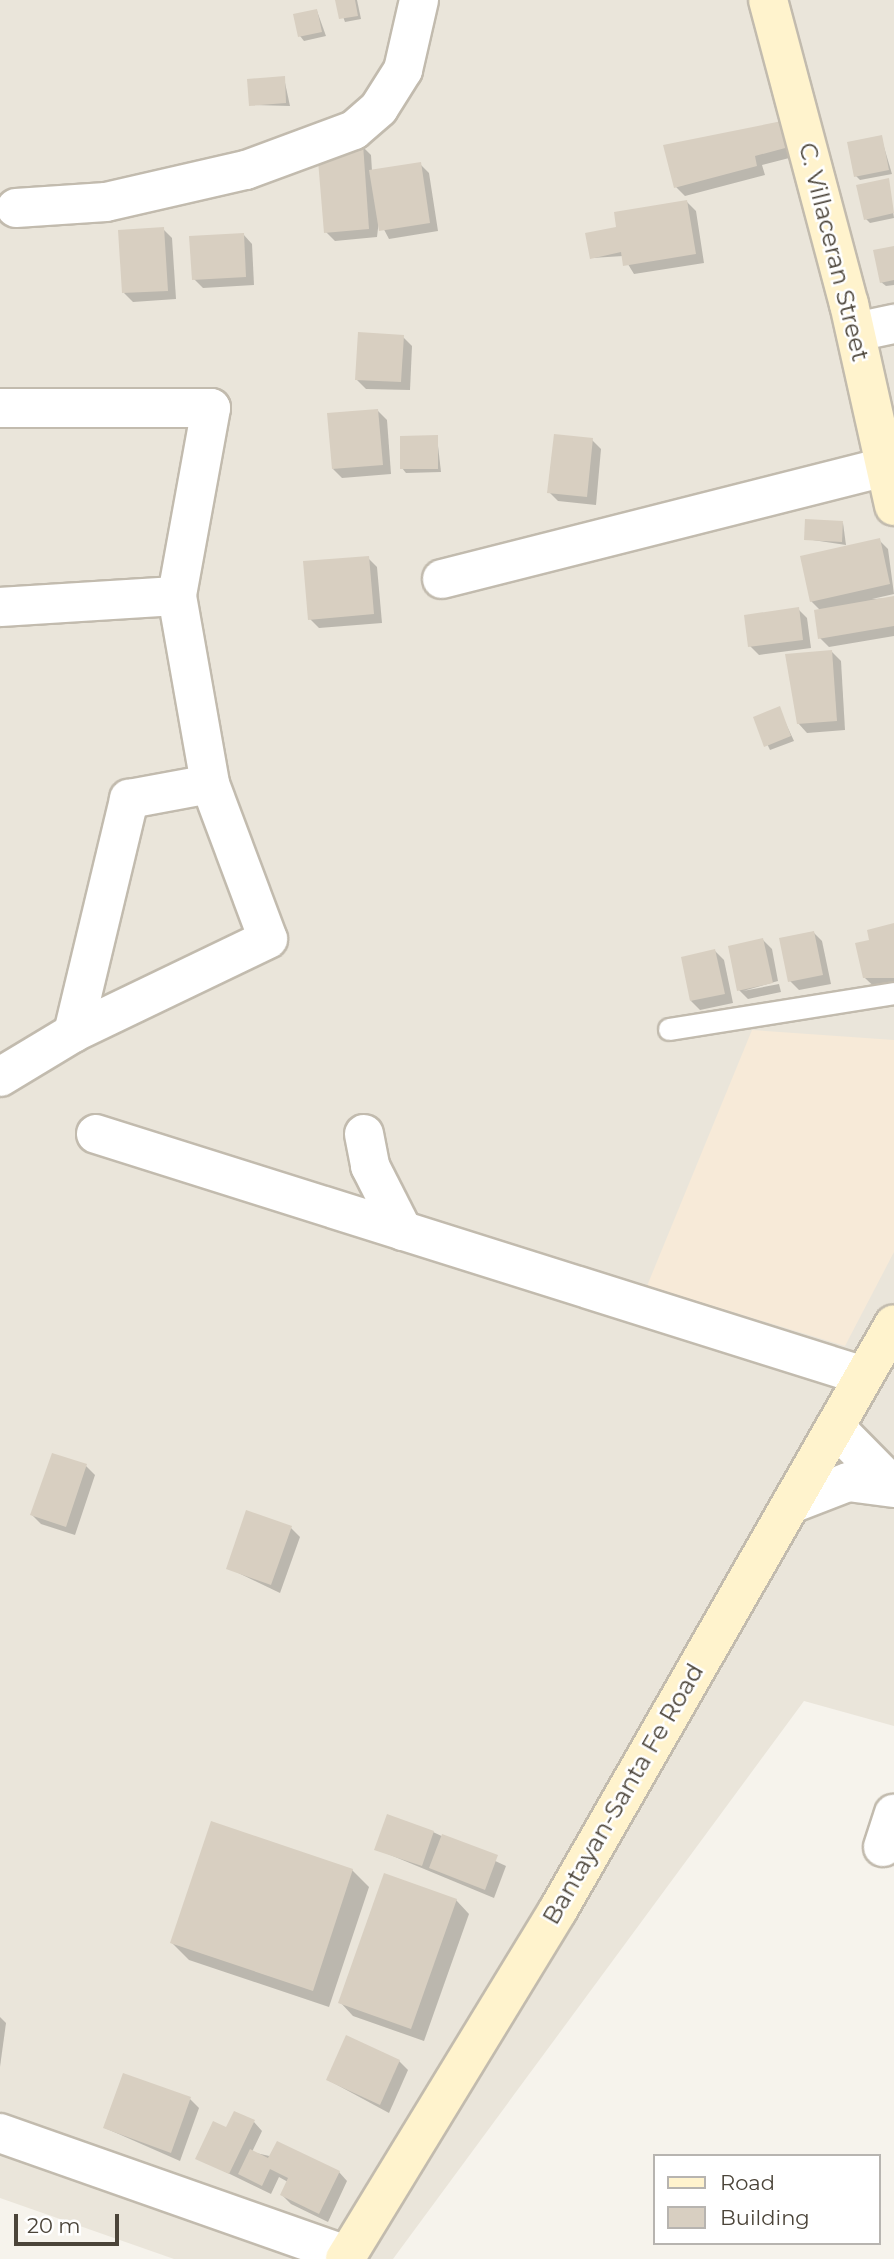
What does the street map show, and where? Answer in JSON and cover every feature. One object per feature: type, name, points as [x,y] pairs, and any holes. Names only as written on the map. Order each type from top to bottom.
[{"type":"main road","name":"C. Villaceran Street","points":[[768,0],[856,332],[894,506]]},
{"type":"main road","name":"Bantayan-Santa Fe Road","points":[[346,2257],[558,1910],[894,1324]]},
{"type":"street","points":[[16,208],[106,202],[246,170],[354,130],[379,108],[403,70],[419,0]]},
{"type":"street","points":[[856,332],[894,324]]},
{"type":"street","points":[[0,408],[211,408],[177,596],[210,784],[268,939],[73,1033],[0,1077]]},
{"type":"street","points":[[442,579],[885,467]]},
{"type":"street","points":[[0,607],[177,596]]},
{"type":"street","points":[[73,1033],[129,799],[210,784]]},
{"type":"street","points":[[96,1134],[864,1376]]},
{"type":"street","points":[[365,1134],[370,1166],[403,1231]]},
{"type":"street","points":[[835,1427],[894,1488]]},
{"type":"street","points":[[791,1504],[848,1482],[894,1488]]},
{"type":"street","points":[[0,2133],[346,2257]]},
{"type":"lane","points":[[669,1029],[894,993]]},
{"type":"shaded area","points":[[0,0],[894,0],[894,1726],[804,1701],[393,2259],[174,2259],[0,2198]]},
{"type":"shaded area","points":[[752,1030],[894,1040],[894,1252],[845,1346],[647,1286]]},
{"type":"building","points":[[335,0],[355,0],[358,16],[339,19]]},
{"type":"building","points":[[317,9],[322,32],[298,37],[293,14]]},
{"type":"building","points":[[285,76],[286,103],[249,106],[247,79]]},
{"type":"building","points":[[782,121],[789,147],[755,156],[757,166],[674,188],[663,145]]},
{"type":"building","points":[[882,135],[889,170],[854,177],[847,142]]},
{"type":"building","points":[[363,144],[369,229],[324,233],[317,148]]},
{"type":"building","points":[[421,162],[430,223],[379,231],[369,170]]},
{"type":"building","points":[[889,178],[894,213],[864,220],[856,185]]},
{"type":"building","points":[[687,200],[696,254],[623,266],[621,252],[590,259],[585,233],[616,227],[614,212]]},
{"type":"building","points":[[164,227],[168,291],[122,293],[118,230]]},
{"type":"building","points":[[244,233],[246,277],[192,280],[189,236]]},
{"type":"building","points":[[894,246],[894,280],[880,283],[873,250]]},
{"type":"building","points":[[358,332],[404,335],[401,382],[355,380]]},
{"type":"building","points":[[378,409],[383,465],[332,469],[327,413]]},
{"type":"building","points":[[554,434],[593,438],[587,497],[547,493]]},
{"type":"building","points":[[438,435],[438,469],[400,469],[400,436]]},
{"type":"building","points":[[805,519],[843,521],[842,542],[804,540]]},
{"type":"building","points":[[880,538],[890,584],[810,602],[800,556]]},
{"type":"building","points":[[369,556],[374,614],[308,620],[303,561]]},
{"type":"building","points":[[894,596],[894,626],[818,639],[814,610]]},
{"type":"building","points":[[799,607],[803,640],[748,647],[744,615]]},
{"type":"building","points":[[832,650],[837,721],[797,724],[785,654]]},
{"type":"building","points":[[780,706],[791,736],[764,747],[753,717]]},
{"type":"building","points":[[894,923],[894,978],[863,978],[855,943],[869,940],[867,930]]},
{"type":"building","points":[[814,931],[823,975],[788,982],[779,938]]},
{"type":"building","points":[[763,938],[773,983],[737,991],[728,946]]},
{"type":"building","points":[[715,949],[725,994],[690,1001],[681,957]]},
{"type":"building","points":[[52,1453],[87,1464],[66,1527],[30,1515]]},
{"type":"building","points":[[246,1510],[292,1526],[271,1585],[226,1569]]},
{"type":"building","points":[[387,1814],[434,1831],[422,1866],[374,1850]]},
{"type":"building","points":[[211,1821],[353,1869],[313,1991],[170,1943]]},
{"type":"building","points":[[442,1834],[498,1855],[485,1890],[429,1868]]},
{"type":"building","points":[[384,1873],[457,1899],[411,2029],[338,2003]]},
{"type":"building","points":[[346,2035],[400,2060],[380,2105],[326,2080]]},
{"type":"building","points":[[123,2073],[191,2097],[171,2153],[103,2128]]},
{"type":"building","points":[[234,2111],[255,2120],[229,2174],[195,2159],[213,2121],[226,2127]]},
{"type":"building","points":[[277,2141],[340,2171],[319,2214],[280,2195],[288,2178],[270,2169],[262,2186],[238,2174],[250,2149],[268,2158]]}]
